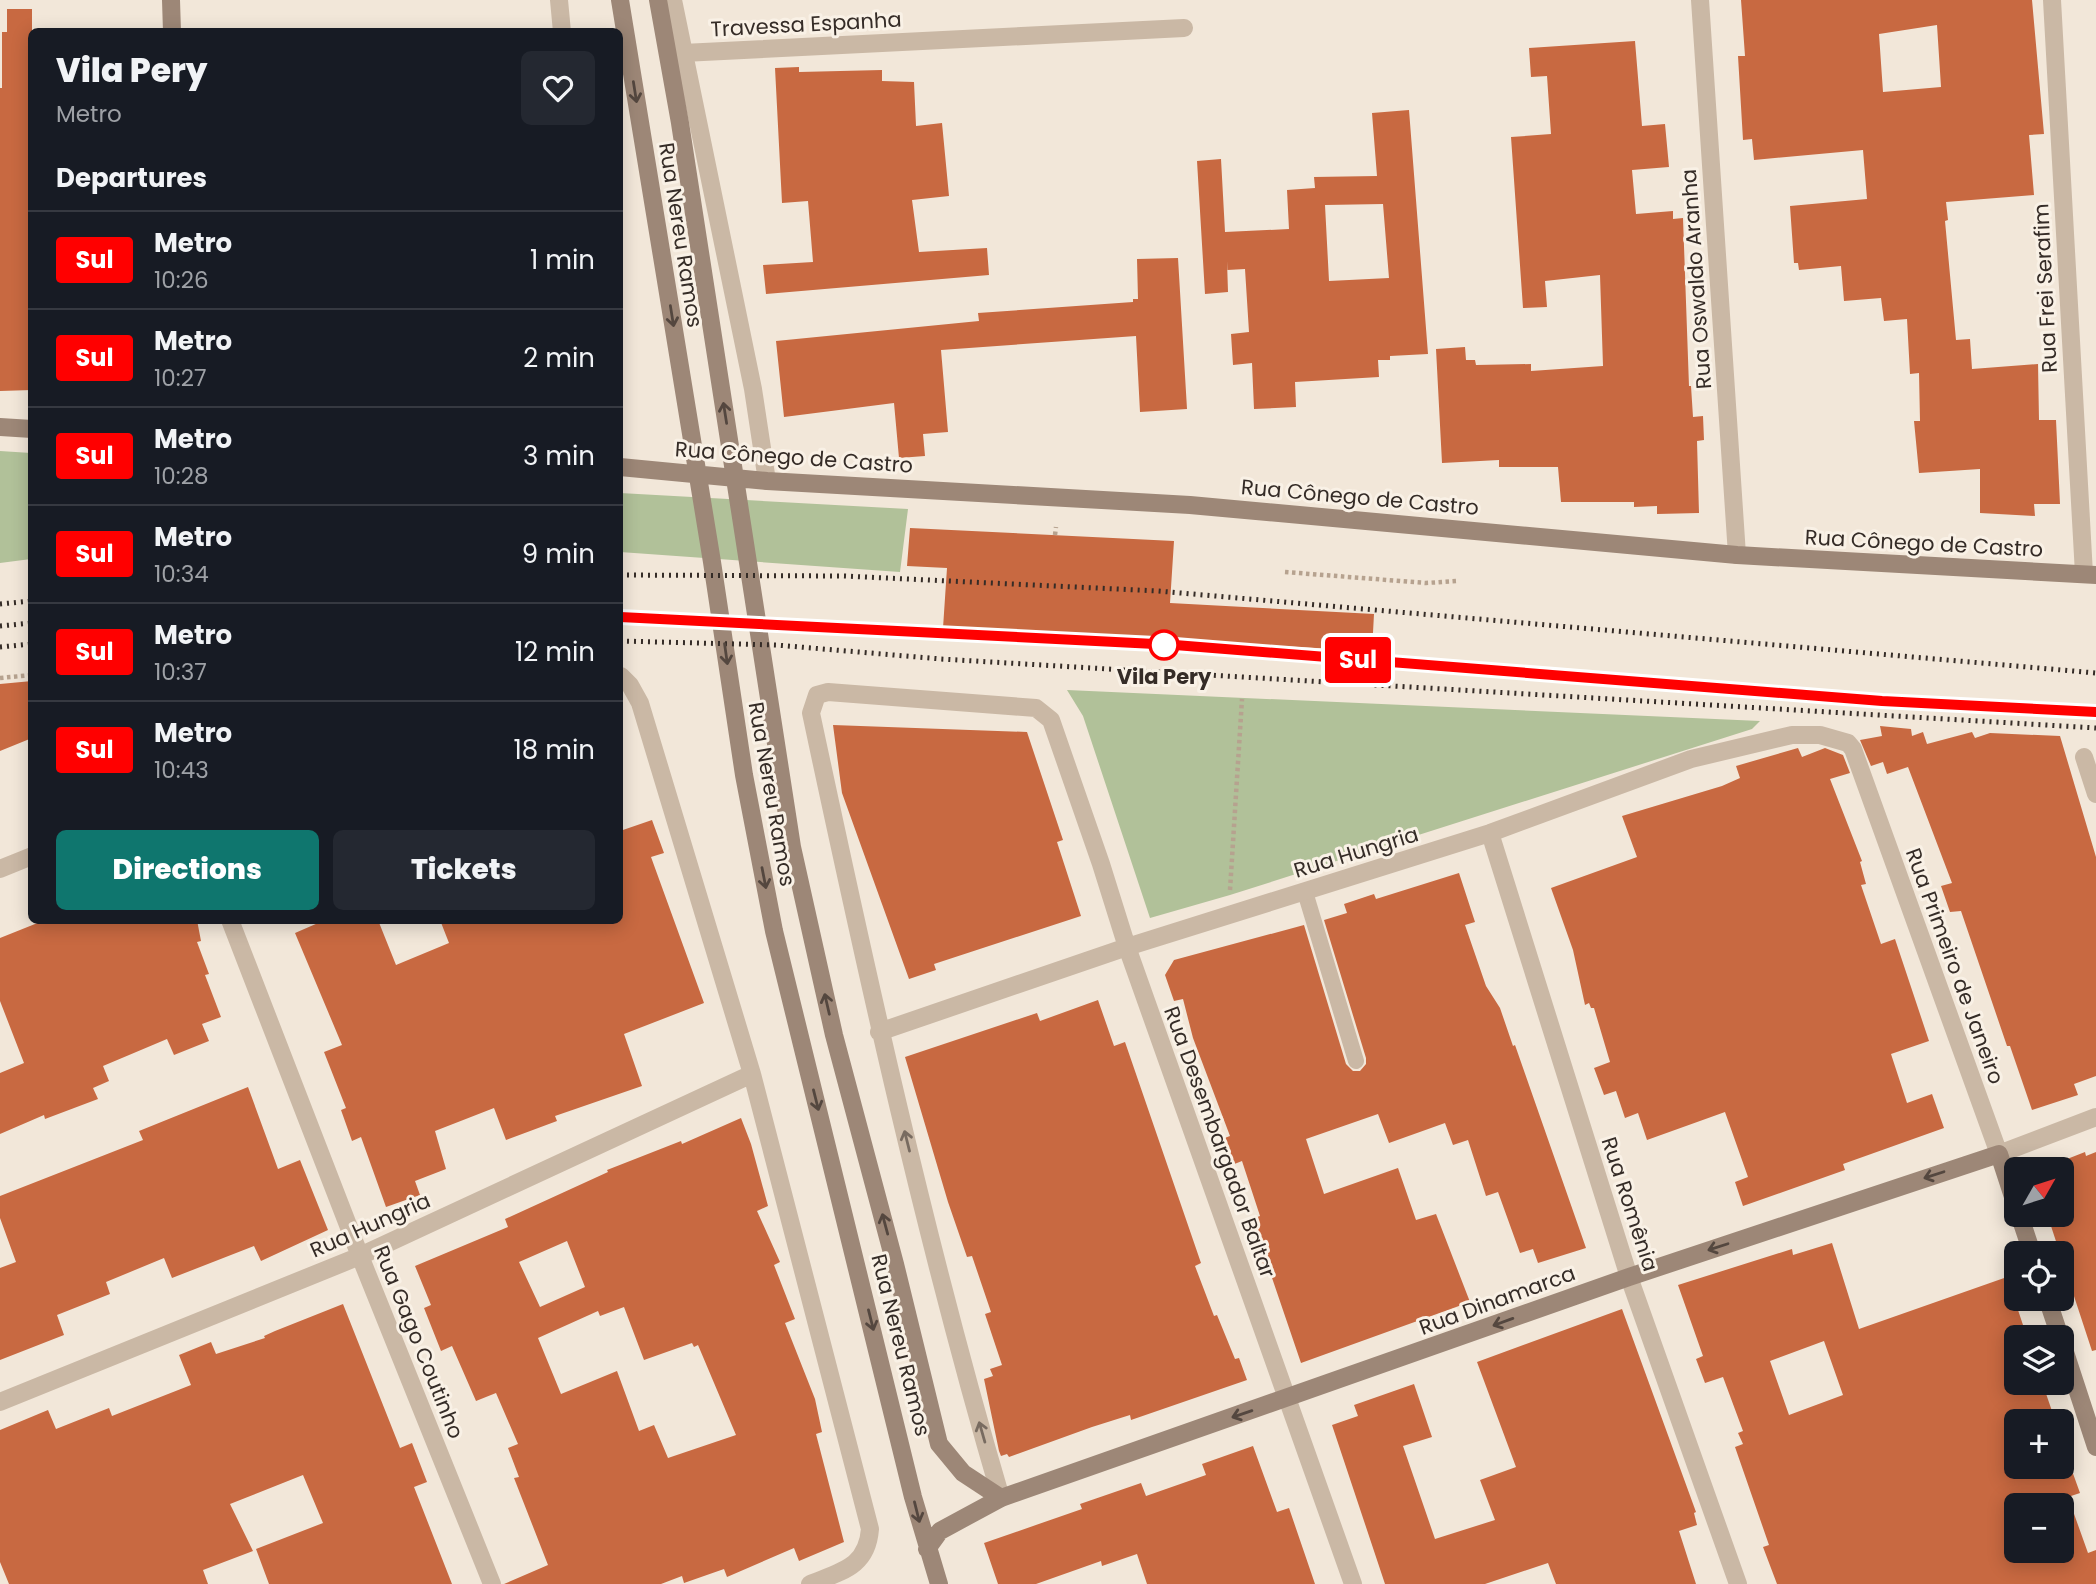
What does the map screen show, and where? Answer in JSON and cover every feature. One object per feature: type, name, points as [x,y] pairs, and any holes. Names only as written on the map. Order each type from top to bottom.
[{"type":"street","points":[[171,0],[172,28]]},
{"type":"street","points":[[559,0],[562,28]]},
{"type":"street","name":"Rua Nereu Ramos","points":[[620,0],[744,775],[774,932],[927,1549],[939,1584]]},
{"type":"street","name":"Rua Nereu Ramos","points":[[658,0],[680,122],[792,847],[835,1035],[943,1452],[962,1473],[1001,1498]]},
{"type":"street","name":"Rua Nereu Ramos","points":[[673,0],[753,389],[767,481]]},
{"type":"street","name":"Rua Oswaldo Aranha","points":[[1700,0],[1737,555]]},
{"type":"street","name":"Rua Frei Serafim","points":[[2052,0],[2090,575]]},
{"type":"street","name":"Travessa Espanha","points":[[683,53],[1184,28]]},
{"type":"street","points":[[0,427],[28,429]]},
{"type":"street","name":"Rua Cônego de Castro","points":[[623,467],[767,481],[1190,505],[1737,555],[2090,575]]},
{"type":"street","points":[[623,678],[640,703],[752,1074],[870,1529],[869,1546],[862,1558],[846,1570],[810,1584]]},
{"type":"street","name":"Rua Desembargador Baltar","points":[[879,1032],[811,713],[817,695],[828,692],[1036,708],[1047,715],[1101,864],[1126,947],[1353,1584]]},
{"type":"street","name":"Rua Hungria","points":[[879,1032],[1126,947],[1490,833],[1691,759],[1770,739],[1820,735],[1848,743]]},
{"type":"street","name":"Rua Primeiro de Janeiro","points":[[1848,743],[1853,749],[2004,1169]]},
{"type":"street","points":[[2084,757],[2096,794]]},
{"type":"street","name":"Rua Romênia","points":[[1490,833],[1629,1277],[1738,1584]]},
{"type":"street","points":[[0,869],[28,858]]},
{"type":"street","name":"Rua Gago Coutinho","points":[[232,924],[360,1256],[492,1584]]},
{"type":"street","points":[[879,1032],[978,1419],[1001,1498]]},
{"type":"street","name":"Rua Hungria","points":[[0,1402],[360,1256],[752,1074]]},
{"type":"street","name":"Rua Dinamarca","points":[[927,1549],[940,1531],[1001,1498],[1629,1277],[1999,1153],[2096,1117]]},
{"type":"street","points":[[2074,1380],[2096,1447]]},
{"type":"lane","points":[[1304,892],[1356,1061]]},
{"type":"path","points":[[1055,535],[1056,527]]},
{"type":"path","points":[[1285,572],[1426,583],[1456,581]]},
{"type":"path","points":[[0,678],[28,675]]},
{"type":"path","points":[[1231,915],[1242,699]]},
{"type":"green space","points":[[0,451],[28,453],[28,559],[0,563]]},
{"type":"green space","points":[[623,493],[908,509],[900,572],[623,552]]},
{"type":"green space","points":[[1067,690],[1760,721],[1752,729],[1150,918],[1083,716]]},
{"type":"building","points":[[1741,0],[2032,0],[2044,134],[2029,135],[2034,195],[1946,202],[1948,220],[1945,221],[1956,340],[1970,339],[1972,369],[2038,364],[2039,420],[2056,420],[2060,504],[2034,504],[2035,516],[1980,513],[1980,469],[1919,473],[1914,421],[1920,421],[1919,373],[1910,374],[1907,319],[1884,321],[1881,298],[1844,301],[1841,266],[1799,270],[1798,263],[1794,263],[1790,206],[1867,199],[1863,150],[1754,160],[1752,139],[1743,140],[1738,56],[1745,56]],"holes":[[[1937,25],[1941,87],[1883,92],[1879,34]]]},
{"type":"building","points":[[7,9],[32,9],[32,28],[28,28],[28,390],[0,391],[0,88],[2,32],[7,32]]},
{"type":"building","points":[[1635,41],[1642,126],[1665,124],[1669,167],[1632,170],[1636,214],[1673,211],[1673,219],[1683,218],[1689,386],[1693,417],[1703,416],[1704,440],[1697,441],[1699,513],[1657,514],[1657,506],[1634,507],[1634,502],[1561,502],[1558,467],[1499,467],[1499,460],[1442,463],[1436,349],[1465,347],[1466,360],[1475,360],[1476,365],[1531,364],[1531,371],[1603,366],[1600,275],[1545,281],[1547,307],[1523,308],[1511,137],[1551,134],[1547,76],[1531,77],[1529,48]]},
{"type":"building","points":[[799,67],[799,72],[882,70],[882,81],[914,82],[916,126],[942,123],[949,196],[912,200],[919,252],[987,248],[989,275],[766,294],[763,265],[813,262],[808,201],[782,203],[775,68]]},
{"type":"building","points":[[1409,110],[1428,354],[1390,356],[1390,360],[1378,360],[1379,377],[1295,382],[1296,407],[1254,409],[1252,363],[1233,365],[1231,334],[1249,332],[1245,269],[1227,270],[1228,292],[1205,294],[1197,161],[1221,159],[1225,232],[1289,229],[1287,190],[1315,188],[1314,177],[1377,176],[1372,113]],"holes":[[[1383,204],[1389,278],[1329,281],[1325,205]]]},
{"type":"building","points":[[1178,258],[1187,409],[1140,412],[1136,336],[941,350],[948,432],[923,434],[925,456],[899,458],[894,403],[784,417],[776,341],[979,321],[978,313],[1133,302],[1133,299],[1138,299],[1137,259]]},
{"type":"building","points":[[910,528],[1174,541],[1170,603],[1374,614],[1372,651],[943,628],[947,568],[907,566]]},
{"type":"building","points":[[28,681],[28,740],[0,751],[0,684]]},
{"type":"building","points":[[833,725],[1027,732],[1063,840],[1057,842],[1081,916],[934,964],[936,970],[909,979],[842,793]]},
{"type":"building","points":[[1880,726],[1911,729],[1912,736],[1923,732],[1927,744],[1972,732],[1975,738],[1990,733],[2060,736],[2096,857],[2096,1076],[2074,1084],[2078,1095],[2032,1110],[1961,911],[1950,912],[1941,886],[1952,883],[1908,767],[1887,774],[1883,762],[1871,766],[1860,740],[1882,736]]},
{"type":"building","points":[[1798,748],[1802,757],[1825,748],[1843,755],[1850,773],[1830,779],[1862,861],[1860,862],[1866,884],[1861,885],[1881,944],[1895,939],[1929,1041],[1891,1054],[1907,1103],[1932,1094],[1944,1128],[1843,1164],[1845,1170],[1743,1206],[1735,1182],[1748,1177],[1725,1112],[1647,1140],[1638,1113],[1625,1118],[1616,1091],[1604,1095],[1594,1068],[1610,1062],[1594,1008],[1591,1008],[1589,1003],[1585,1005],[1573,950],[1551,888],[1637,857],[1622,816],[1722,786],[1740,778],[1736,766]]},
{"type":"building","points":[[652,820],[664,853],[651,857],[704,1003],[624,1034],[642,1086],[555,1116],[557,1121],[506,1140],[494,1108],[435,1131],[446,1169],[415,1181],[420,1195],[386,1207],[361,1137],[352,1141],[341,1110],[346,1108],[324,1052],[342,1045],[295,933],[316,924],[380,924],[396,965],[449,943],[442,924],[623,924],[623,830]]},
{"type":"building","points":[[1459,873],[1475,922],[1465,925],[1486,986],[1500,1008],[1513,1046],[1515,1045],[1586,1248],[1538,1263],[1533,1249],[1520,1253],[1498,1192],[1486,1196],[1468,1140],[1453,1145],[1445,1123],[1389,1143],[1378,1114],[1306,1139],[1324,1194],[1398,1168],[1416,1220],[1436,1214],[1470,1302],[1301,1363],[1270,1272],[1266,1273],[1249,1220],[1260,1216],[1242,1161],[1232,1165],[1222,1139],[1230,1136],[1193,1038],[1183,999],[1174,1001],[1165,975],[1174,960],[1304,925],[1346,1064],[1353,1071],[1360,1071],[1366,1064],[1366,1058],[1324,920],[1347,913],[1344,904],[1374,894],[1376,899]]},
{"type":"building","points":[[35,924],[198,924],[201,941],[197,942],[209,974],[205,975],[221,1017],[202,1024],[209,1041],[174,1055],[167,1039],[103,1066],[109,1081],[93,1088],[98,1099],[45,1119],[44,1115],[0,1134],[0,1073],[24,1063],[0,1001],[0,938]]},
{"type":"building","points":[[1098,1000],[1114,1046],[1125,1042],[1201,1263],[1195,1266],[1214,1316],[1217,1315],[1247,1380],[1131,1420],[1130,1415],[1009,1457],[1007,1454],[1001,1456],[984,1379],[993,1376],[990,1369],[1002,1365],[985,1314],[991,1312],[972,1256],[967,1257],[948,1202],[905,1057],[1037,1013],[1040,1021]]},
{"type":"building","points":[[248,1087],[278,1169],[300,1160],[328,1230],[261,1261],[254,1246],[172,1278],[164,1258],[106,1282],[110,1294],[57,1315],[64,1335],[0,1360],[0,1268],[16,1262],[0,1218],[0,1196],[143,1140],[139,1131]]},
{"type":"building","points":[[741,1118],[768,1206],[757,1211],[780,1262],[774,1265],[795,1319],[785,1323],[815,1399],[822,1432],[816,1434],[844,1542],[799,1561],[794,1548],[727,1577],[724,1569],[684,1583],[682,1576],[661,1584],[504,1584],[548,1565],[514,1478],[519,1477],[508,1448],[518,1444],[496,1393],[476,1401],[452,1346],[441,1351],[424,1308],[431,1305],[415,1266],[508,1227],[505,1219],[608,1172],[607,1170],[681,1141],[682,1144]],"holes":[[[567,1241],[585,1287],[540,1307],[519,1262]],[[624,1307],[644,1360],[692,1343],[694,1347],[698,1345],[736,1435],[668,1458],[654,1425],[639,1431],[617,1371],[561,1394],[538,1338],[598,1311],[600,1316]]]},
{"type":"building","points":[[2085,1152],[2086,1156],[2096,1152],[2096,1350],[2092,1351],[2074,1296],[2074,1241],[2056,1241],[2051,1227],[2074,1227],[2072,1157]]},
{"type":"building","points":[[1832,1243],[1859,1329],[2004,1278],[2004,1311],[2018,1311],[2023,1325],[2004,1325],[2004,1395],[2046,1395],[2051,1409],[2004,1409],[2004,1479],[2074,1479],[2074,1476],[2080,1493],[2004,1493],[2004,1563],[2074,1563],[2074,1514],[2088,1553],[2096,1550],[2096,1584],[1777,1584],[1763,1547],[1769,1545],[1735,1447],[1743,1444],[1738,1433],[1743,1431],[1723,1377],[1705,1383],[1696,1359],[1703,1356],[1678,1285],[1792,1249],[1793,1255]],"holes":[[[1824,1341],[1843,1395],[1789,1415],[1770,1361]]]},
{"type":"building","points":[[343,1304],[400,1448],[412,1443],[427,1482],[414,1487],[452,1584],[269,1584],[256,1549],[323,1523],[303,1475],[230,1504],[253,1551],[203,1570],[208,1584],[9,1584],[0,1562],[0,1430],[48,1410],[56,1429],[109,1408],[112,1416],[191,1385],[179,1355],[211,1342],[216,1354],[265,1338],[264,1336],[275,1331]]},
{"type":"building","points":[[1622,1309],[1696,1512],[1697,1525],[1679,1531],[1696,1584],[1556,1584],[1548,1563],[1485,1584],[1385,1584],[1332,1425],[1358,1416],[1354,1405],[1414,1384],[1432,1437],[1403,1446],[1435,1539],[1495,1520],[1480,1480],[1516,1467],[1477,1362]]},
{"type":"building","points":[[1253,1446],[1277,1512],[1289,1508],[1315,1584],[1147,1584],[1137,1554],[1102,1566],[1101,1561],[1036,1584],[998,1584],[984,1543],[1082,1509],[1080,1504],[1141,1483],[1146,1496],[1206,1475],[1202,1464]]},
{"type":"railway","points":[[623,575],[844,576],[1158,591],[2096,673]]},
{"type":"railway","points":[[0,604],[28,601]]},
{"type":"railway","points":[[623,617],[1175,645],[1882,701],[2096,712]]},
{"type":"railway","points":[[0,626],[28,623]]},
{"type":"railway","points":[[623,641],[776,645],[941,659],[2096,728]]},
{"type":"railway","points":[[0,647],[28,644]]},
{"type":"metro line","name":"Sul","points":[[623,617],[1175,645],[1882,701],[2096,712]]},
{"type":"place","name":"Vila Pery","points":[[1164,645]]}]
